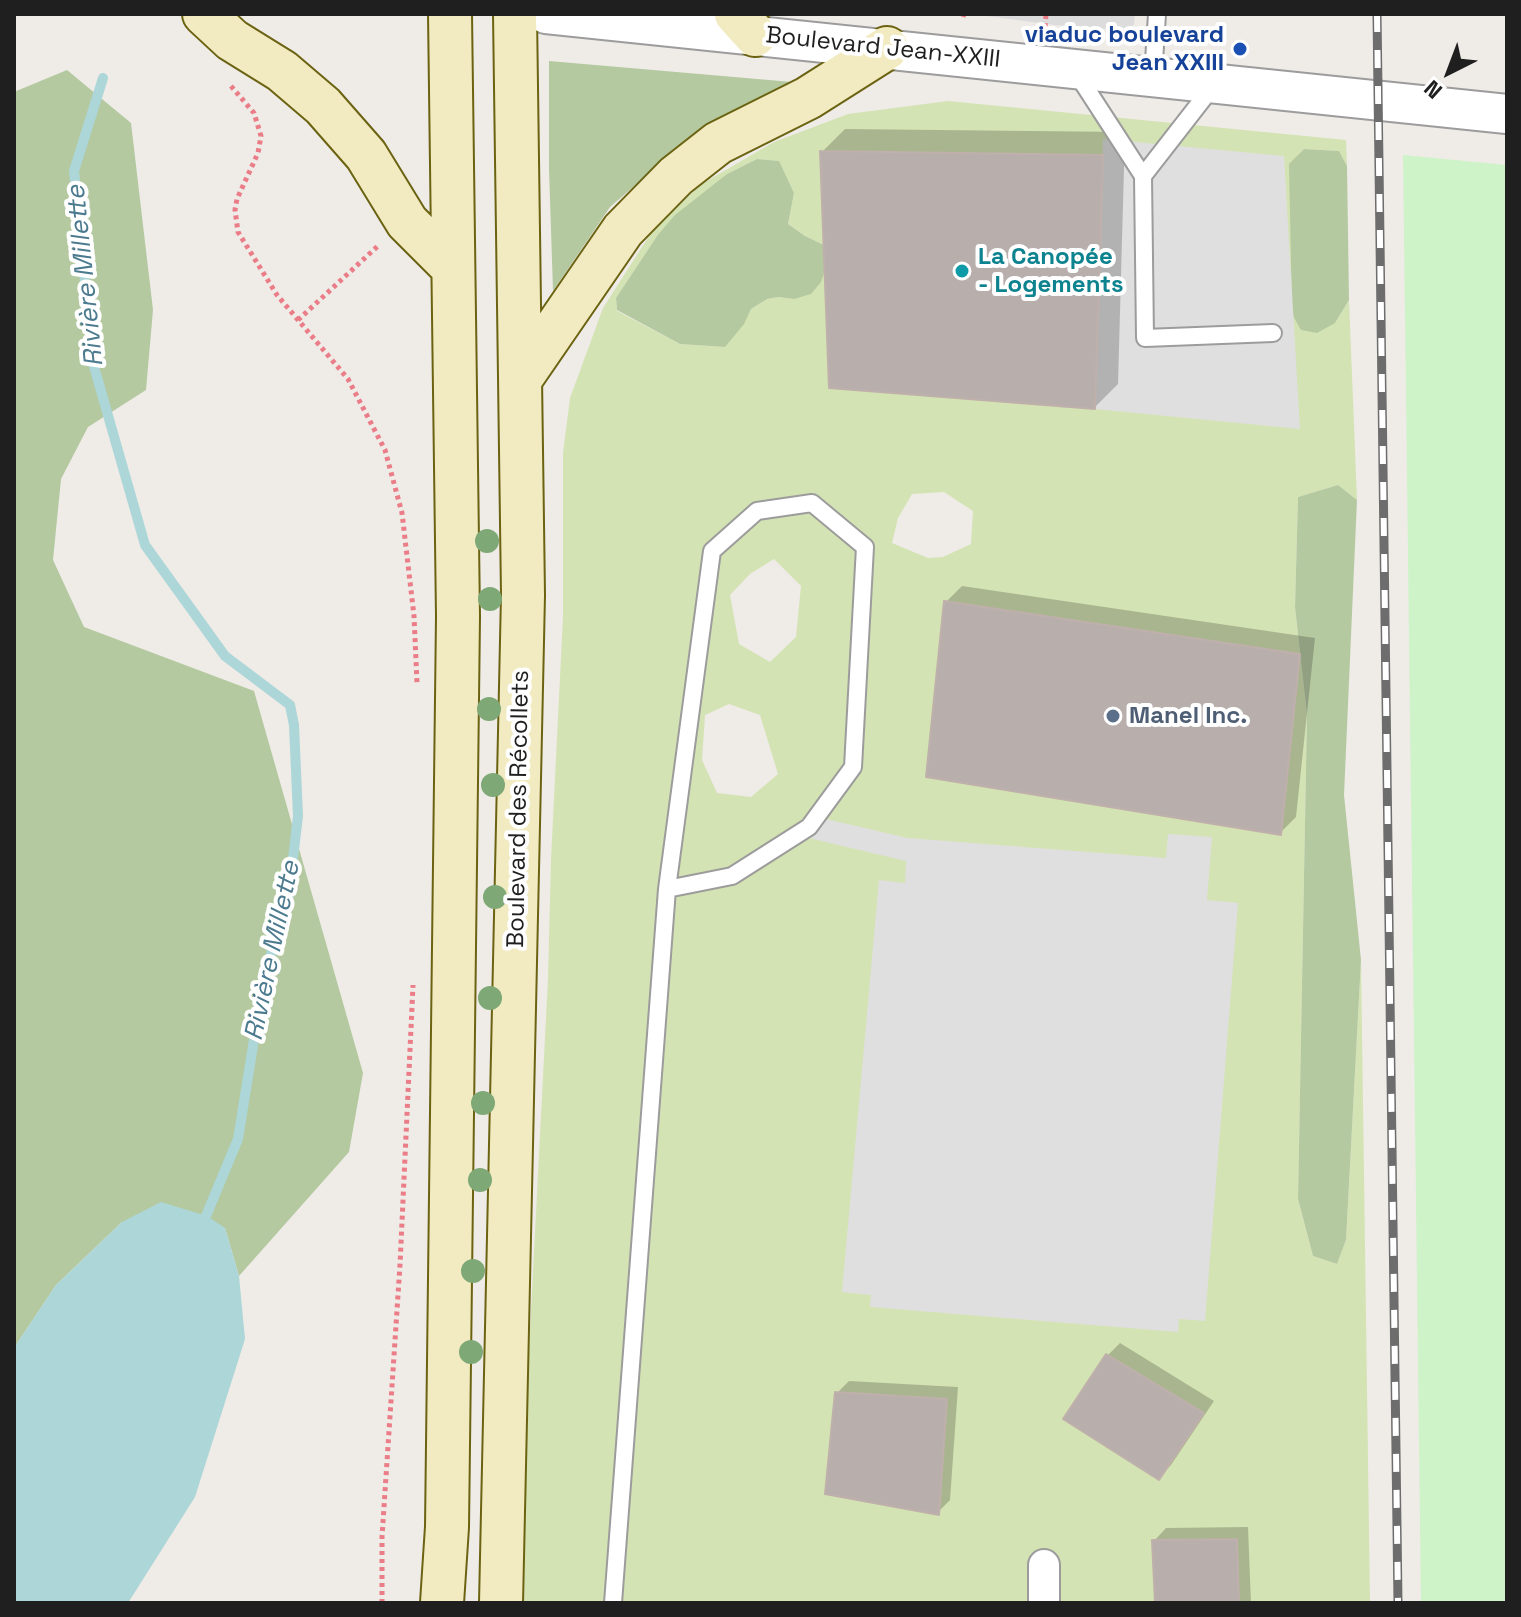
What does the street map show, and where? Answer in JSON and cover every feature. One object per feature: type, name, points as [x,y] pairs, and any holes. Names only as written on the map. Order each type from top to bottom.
[{"type":"main road","points":[[204,14],[232,40],[282,71],[323,106],[366,155],[407,222],[452,267]]},
{"type":"main road","points":[[442,1603],[447,1527],[458,616],[450,14]]},
{"type":"main road","name":"Boulevard des Récollets","points":[[501,1603],[523,595],[515,14]]},
{"type":"main road","points":[[522,377],[617,237],[676,176],[718,143],[808,98],[887,48]]},
{"type":"street","name":"Boulevard Jean-XXIII","points":[[546,14],[746,25],[887,48],[1507,114]]},
{"type":"street","points":[[1044,1565],[1044,1603]]},
{"type":"lane","points":[[1153,77],[1157,14]]},
{"type":"lane","points":[[1073,68],[1143,176],[1145,338],[1273,333]]},
{"type":"lane","points":[[1143,176],[1215,84]]},
{"type":"lane","points":[[613,1603],[667,889],[712,551],[757,511],[812,503],[865,547],[853,767],[809,827],[732,876],[667,889]]},
{"type":"path","points":[[1045,27],[1046,14]]},
{"type":"path","points":[[228,83],[254,113],[261,136],[258,153],[238,193],[235,210],[238,232],[271,286],[348,379],[385,450],[402,513],[414,616],[417,689]]},
{"type":"path","points":[[298,320],[391,234]]},
{"type":"path","points":[[382,1603],[382,1537],[400,1265],[413,980]]},
{"type":"shaded area","points":[[971,14],[1135,14],[1133,31]]},
{"type":"shaded area","points":[[1103,139],[1284,156],[1300,429],[1095,409]]},
{"type":"shaded area","points":[[817,817],[908,838],[1166,858],[1168,834],[1212,837],[1207,900],[1238,903],[1205,1321],[1179,1319],[1178,1332],[870,1307],[871,1295],[842,1292],[879,880],[905,883],[906,861],[796,835]]},
{"type":"green space","points":[[549,61],[792,82],[699,130],[610,207],[553,291]]},
{"type":"green space","points":[[67,70],[131,123],[153,310],[146,390],[88,427],[61,479],[53,560],[84,627],[254,691],[363,1073],[349,1152],[239,1276],[225,1228],[122,1222],[56,1285],[14,1348],[14,92]]},
{"type":"green space","points":[[948,101],[1346,140],[1347,166],[1339,151],[1304,149],[1290,164],[1292,315],[1335,323],[1349,300],[1357,500],[1338,485],[1298,497],[1295,607],[1307,715],[1298,1199],[1313,1256],[1337,1264],[1346,1240],[1361,960],[1370,1603],[516,1603],[563,617],[563,453],[570,398],[603,308],[651,233],[700,185],[774,142],[848,114]],"holes":[[[757,159],[778,161],[794,193],[788,224],[824,245],[794,299],[767,299],[751,309],[725,347],[680,344],[617,311],[616,298],[657,236],[727,174]],[[944,492],[973,511],[971,544],[943,557],[928,558],[892,543],[898,518],[912,494]],[[774,559],[801,586],[796,637],[770,662],[739,644],[730,595],[750,574]],[[729,704],[760,715],[778,774],[751,797],[717,793],[702,760],[705,715]]]},
{"type":"green space","points":[[1304,149],[1339,151],[1347,166],[1349,300],[1335,323],[1317,333],[1301,330],[1292,314],[1289,164]]},
{"type":"green space","points":[[1403,155],[1507,165],[1507,1603],[1421,1603]]},
{"type":"green space","points":[[757,159],[779,161],[794,193],[788,224],[824,245],[826,267],[821,282],[811,294],[794,299],[767,299],[751,309],[744,324],[725,347],[680,344],[617,310],[616,298],[657,236],[675,215],[727,174]]},
{"type":"green space","points":[[1338,485],[1357,500],[1344,795],[1361,960],[1346,1240],[1337,1264],[1313,1256],[1298,1199],[1307,715],[1295,607],[1298,497]]},
{"type":"water","points":[[161,1202],[207,1216],[225,1228],[239,1276],[245,1339],[195,1497],[128,1603],[14,1603],[14,1348],[56,1285],[122,1222]]},
{"type":"building","name":"La Canopée - Logements","points":[[820,151],[1103,155],[1095,409],[829,388]]},
{"type":"building","name":"Manel Inc.","points":[[944,601],[1300,654],[1281,835],[926,777]]},
{"type":"building","points":[[1106,1354],[1204,1413],[1159,1480],[1063,1419]]},
{"type":"building","points":[[835,1392],[947,1399],[939,1515],[825,1494]]},
{"type":"building","points":[[1237,1539],[1239,1603],[1155,1603],[1152,1540]]},
{"type":"waterway","name":"Rivière Millette","points":[[103,78],[74,171],[93,363],[145,545],[225,656],[290,705],[294,725],[298,816],[287,909],[265,971],[238,1139],[201,1228]]},
{"type":"railway","points":[[1377,14],[1398,1603]]},
{"type":"place","name":"viaduc boulevard Jean XXIII","points":[[1240,49]]},
{"type":"place","name":"La Canopée - Logements","points":[[962,271]]},
{"type":"place","name":"Manel Inc.","points":[[1113,716]]}]
